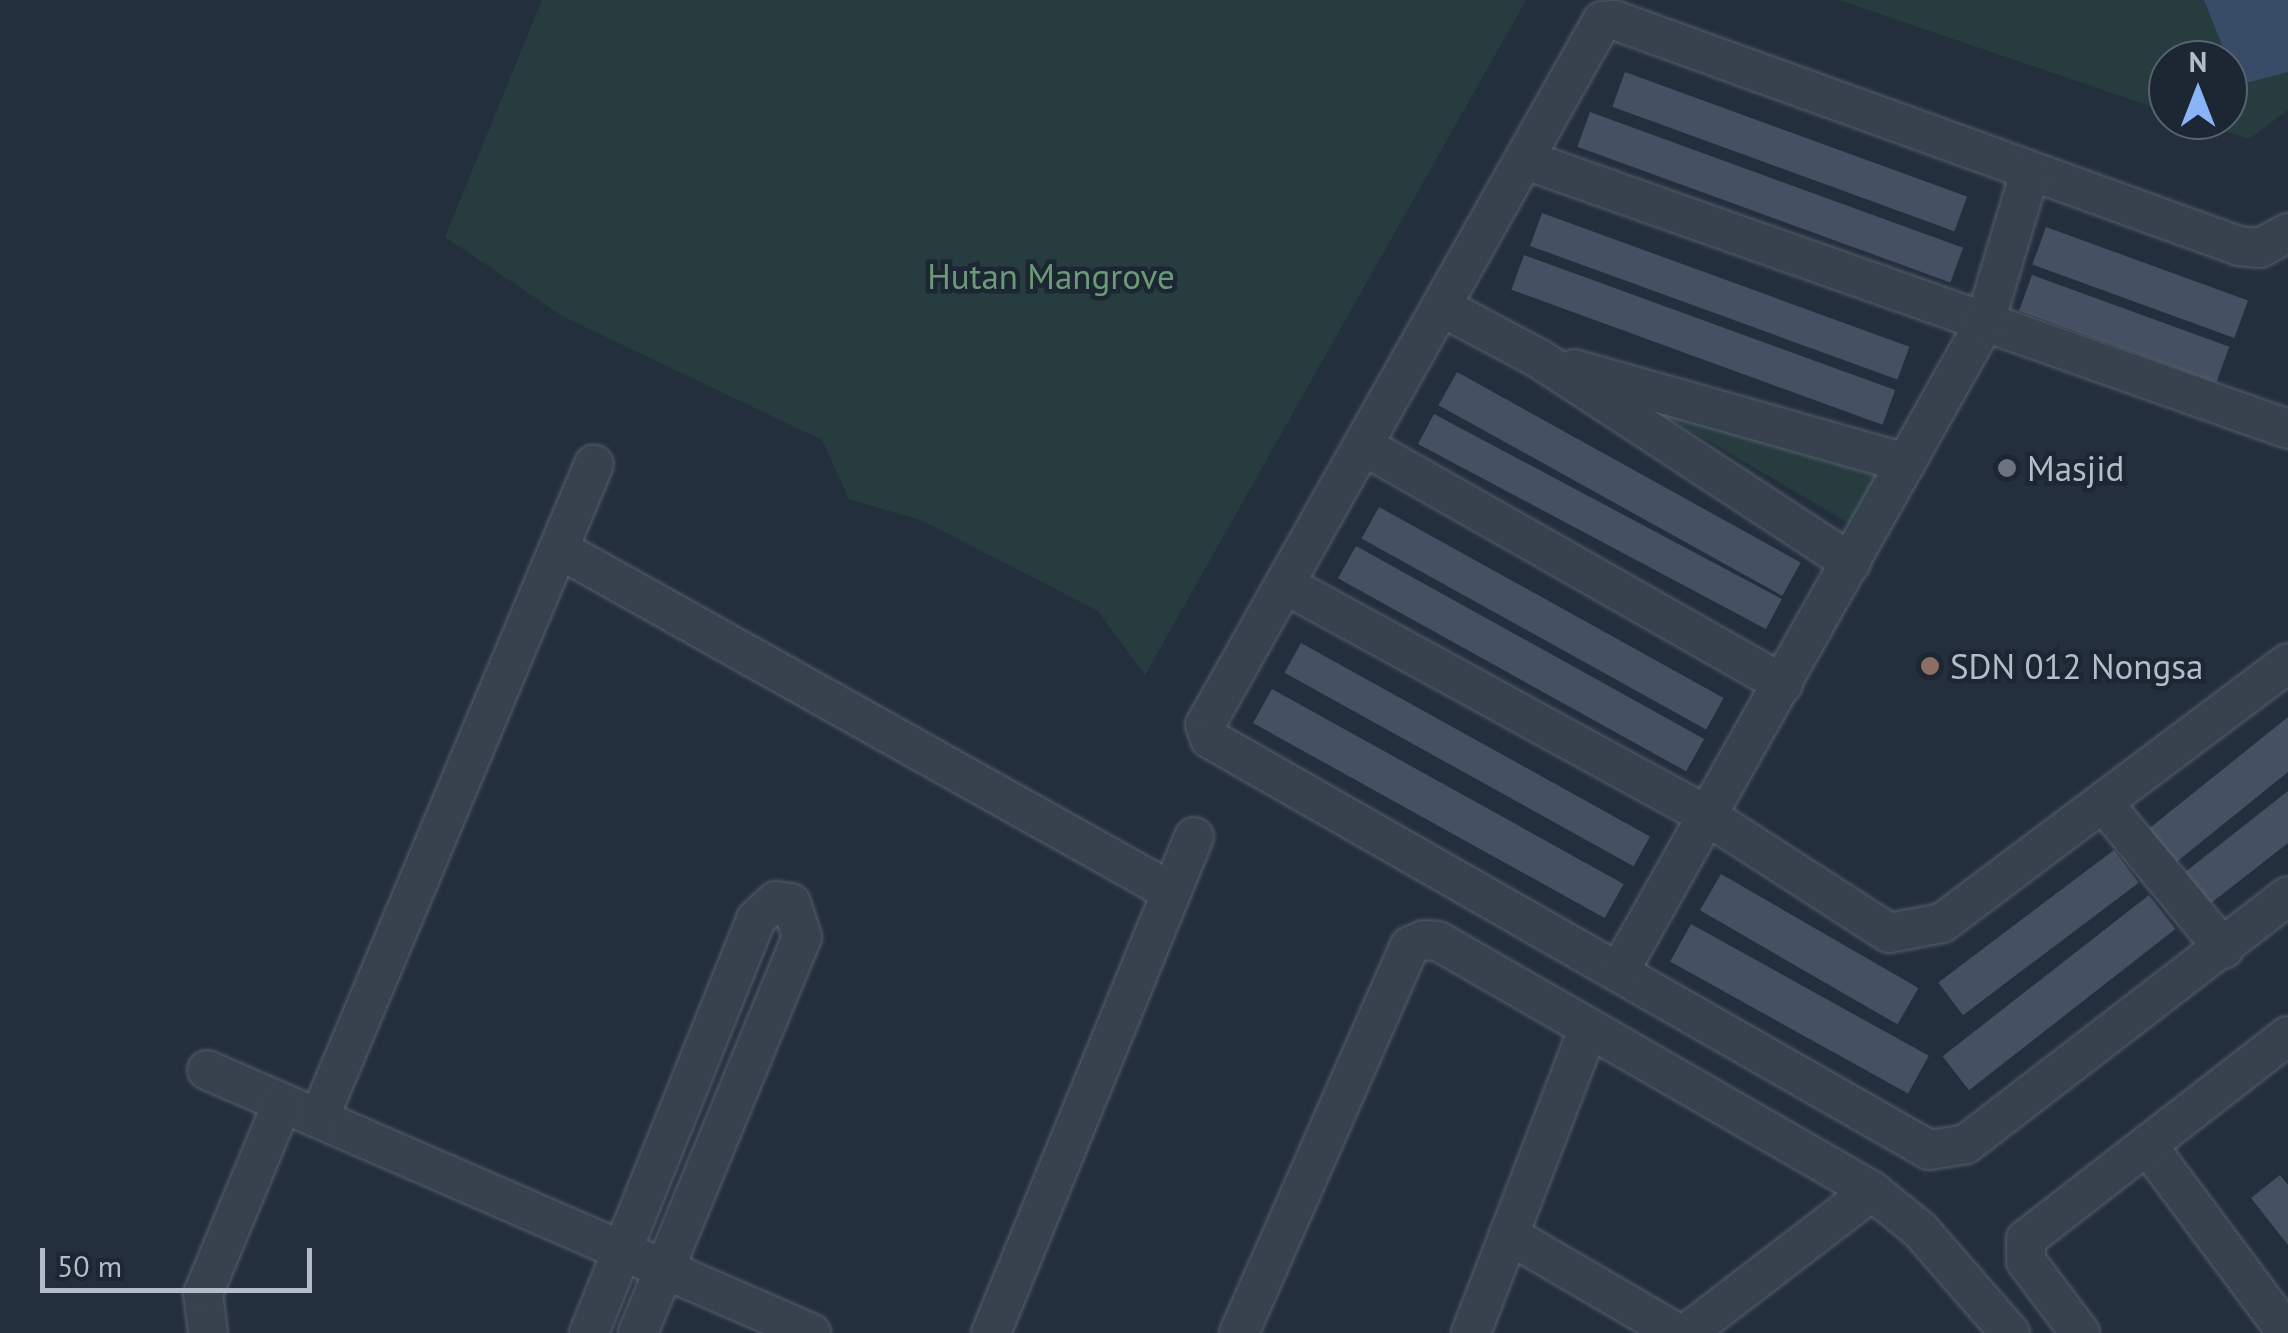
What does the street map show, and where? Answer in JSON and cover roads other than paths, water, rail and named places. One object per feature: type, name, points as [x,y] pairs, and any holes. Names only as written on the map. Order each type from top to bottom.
[{"type":"street","points":[[2288,232],[2260,248],[2239,246],[1610,19],[1599,24],[1526,160],[1206,720],[1206,735],[1941,1151],[1966,1144],[2288,896]]},
{"type":"street","points":[[1526,160],[2288,429]]},
{"type":"street","points":[[1620,970],[1985,322],[2030,172]]},
{"type":"street","points":[[1442,307],[1538,358],[1851,562]]},
{"type":"street","points":[[1538,358],[1906,463]]},
{"type":"street","points":[[1364,446],[1783,684]]},
{"type":"street","points":[[319,1118],[594,464]]},
{"type":"street","points":[[559,549],[1170,891]]},
{"type":"street","points":[[1286,585],[1708,817],[1875,926],[1908,934],[1942,923],[2288,663]]},
{"type":"street","points":[[2104,804],[2224,948]]},
{"type":"street","points":[[990,1333],[1194,836]]},
{"type":"street","points":[[589,1333],[756,919],[776,901],[791,904],[802,936],[638,1333]]},
{"type":"street","points":[[1239,1333],[1410,946],[1438,941],[1872,1191],[1920,1230],[2010,1333]]},
{"type":"street","points":[[1472,1333],[1588,1029]]},
{"type":"street","points":[[2080,1333],[2026,1260],[2026,1240],[2286,1042]]},
{"type":"street","points":[[207,1070],[811,1333]]},
{"type":"street","points":[[208,1333],[203,1294],[282,1104]]},
{"type":"street","points":[[2147,1145],[2288,1333]]},
{"type":"street","points":[[1687,1333],[1872,1191]]},
{"type":"street","points":[[1509,1235],[1677,1333]]},
{"type":"water","points":[[2204,0],[2288,0],[2288,72],[2248,82],[2248,40],[2220,40]]},
{"type":"place","name":"Masjid","points":[[2007,468]]},
{"type":"place","name":"SDN 012 Nongsa","points":[[1930,666]]},
{"type":"park label","name":"Hutan Mangrove","points":[[1051,276]]}]
